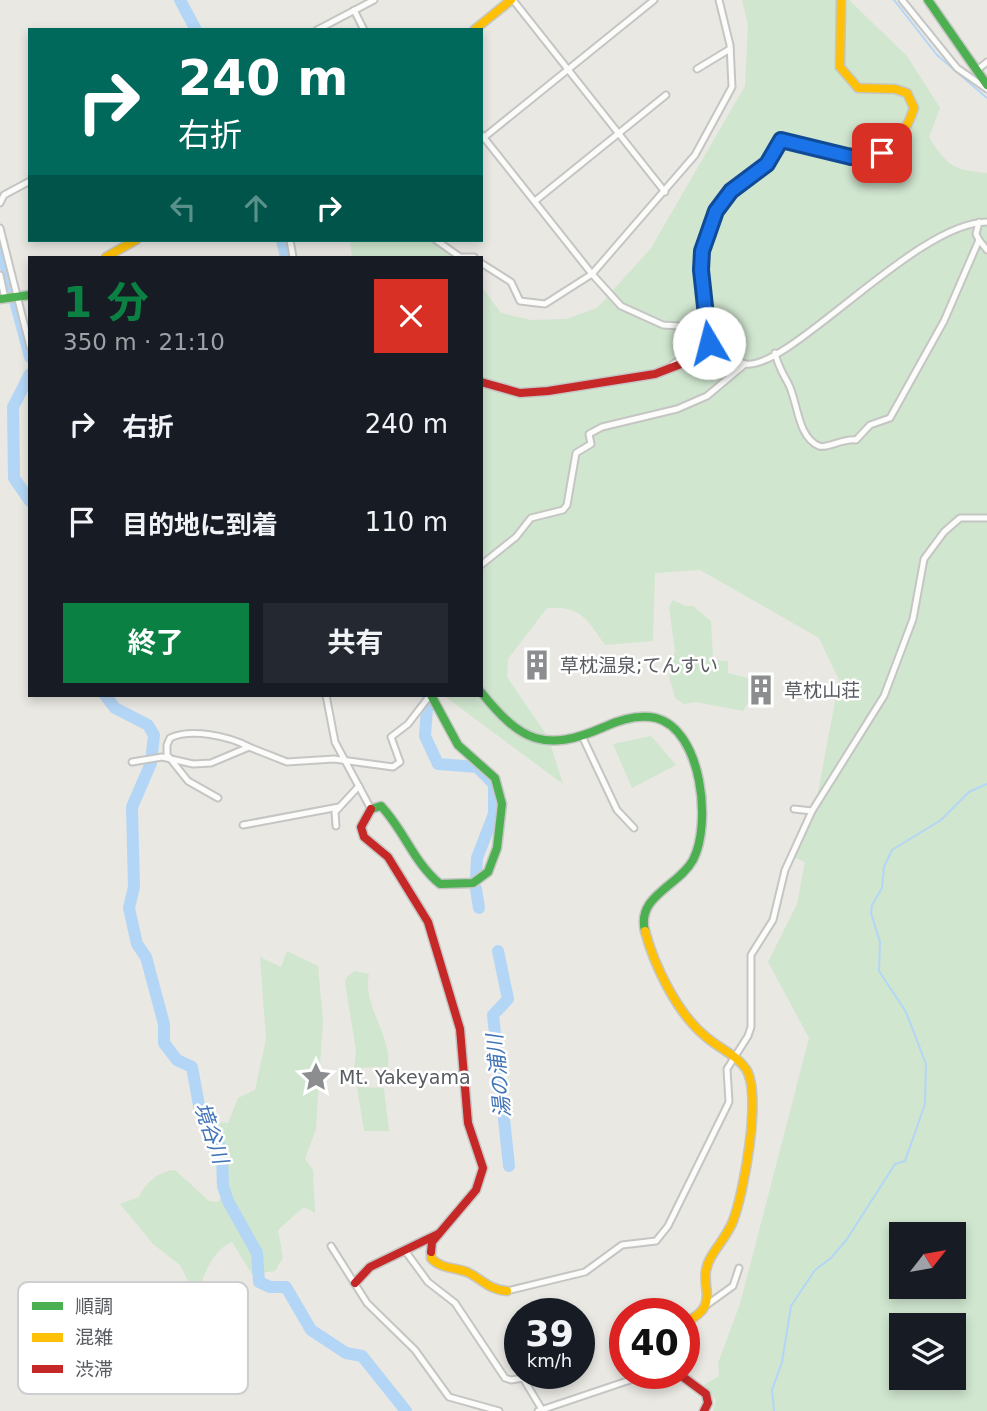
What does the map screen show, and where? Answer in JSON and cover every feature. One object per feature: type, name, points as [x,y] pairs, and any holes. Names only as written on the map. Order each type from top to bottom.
[{"type":"main road","points":[[477,28],[512,0]]},
{"type":"main road","points":[[483,381],[520,393],[532,393],[670,370],[699,357],[709,343],[702,296],[702,251],[716,211],[723,200],[767,164],[781,140],[851,157],[867,156],[897,146],[911,121],[914,108],[907,93],[895,89],[858,88],[840,67],[841,0]]},
{"type":"main road","points":[[928,0],[987,87]]},
{"type":"main road","points":[[108,256],[132,242]]},
{"type":"main road","points":[[4,299],[28,295]]},
{"type":"main road","points":[[483,694],[521,729],[538,740],[561,742],[641,714],[670,723],[690,750],[699,782],[701,811],[696,852],[686,872],[647,906],[643,924],[685,1013],[703,1035],[734,1056],[745,1068],[753,1092],[734,1220],[706,1264],[708,1304],[700,1315]]},
{"type":"main road","points":[[429,697],[462,750],[494,775],[499,785],[503,810],[492,867],[483,878],[474,882],[440,884],[420,866],[396,819],[381,806],[371,809],[361,827],[364,836],[388,857],[428,922],[460,1028],[468,1123],[484,1168],[476,1190],[438,1234],[429,1250],[437,1266],[446,1270],[463,1271],[488,1289],[507,1291]]},
{"type":"main road","points":[[355,1283],[373,1265],[406,1252],[429,1235],[438,1234]]},
{"type":"main road","points":[[699,1389],[706,1394],[708,1402],[704,1411]]},
{"type":"street","points":[[321,28],[374,0]]},
{"type":"street","points":[[512,0],[665,192]]},
{"type":"street","points":[[483,135],[654,0]]},
{"type":"street","points":[[483,264],[511,282],[520,301],[545,304],[592,274],[695,155],[732,87],[730,49],[719,0]]},
{"type":"street","points":[[902,0],[957,68],[987,87]]},
{"type":"street","points":[[354,10],[363,28]]},
{"type":"street","points":[[697,69],[730,49]]},
{"type":"street","points":[[977,70],[987,62]]},
{"type":"street","points":[[535,201],[666,95]]},
{"type":"street","points":[[483,137],[592,274],[621,306],[663,325],[695,327],[697,343],[691,352],[671,366],[670,370]]},
{"type":"street","points":[[0,203],[4,195],[28,182]]},
{"type":"street","points":[[483,563],[516,537],[531,518],[563,510],[567,505],[576,453],[592,444],[590,434],[602,427],[677,410],[707,396],[745,364],[775,353],[935,239],[979,222],[987,222]]},
{"type":"street","points":[[979,222],[976,234],[987,250]]},
{"type":"street","points":[[0,228],[28,339]]},
{"type":"street","points":[[775,353],[779,372],[789,384],[809,436],[819,446],[826,447],[846,439],[856,440],[870,425],[890,418],[899,404],[944,321],[979,240]]},
{"type":"street","points":[[439,242],[459,256]]},
{"type":"street","points":[[0,275],[4,299]]},
{"type":"street","points":[[709,343],[745,364]]},
{"type":"street","points":[[507,1291],[585,1272],[622,1245],[648,1244],[662,1237],[729,1102],[726,1077],[734,1056],[751,1027],[751,955],[773,920],[785,870],[812,811],[884,695],[913,619],[924,559],[944,532],[960,518],[987,518]]},
{"type":"street","points":[[326,697],[335,742],[349,762],[371,809]]},
{"type":"street","points":[[218,798],[188,781],[168,757],[167,745],[170,738],[186,732],[240,742],[286,762],[334,759],[393,767],[400,762],[391,737],[408,724],[429,697]]},
{"type":"street","points":[[582,736],[617,810],[634,828]]},
{"type":"street","points":[[132,762],[168,757],[193,764],[211,763],[249,747]]},
{"type":"street","points":[[336,826],[335,812],[359,786]]},
{"type":"street","points":[[243,825],[339,807]]},
{"type":"street","points":[[794,809],[812,811]]},
{"type":"street","points":[[331,1246],[367,1303],[415,1350],[438,1387],[449,1398],[499,1411]]},
{"type":"street","points":[[406,1252],[428,1282],[455,1303],[505,1378],[523,1378],[540,1409],[609,1388]]},
{"type":"street","points":[[708,1304],[733,1286],[739,1268]]},
{"type":"green space","points":[[742,0],[849,0],[907,56],[940,108],[929,137],[941,154],[958,168],[987,173],[987,1411],[713,1411],[716,1400],[704,1385],[719,1376],[718,1363],[740,1304],[809,1038],[768,962],[797,904],[805,862],[793,857],[813,819],[839,680],[819,638],[700,570],[655,573],[653,641],[605,645],[588,621],[576,612],[547,608],[508,659],[507,677],[548,737],[563,784],[446,697],[483,697],[483,289],[501,313],[531,320],[566,319],[597,308],[651,248],[745,86],[748,25]]},
{"type":"green space","points":[[350,242],[432,242],[454,256],[352,256]]},
{"type":"green space","points":[[673,600],[685,606],[693,606],[711,621],[713,660],[728,661],[728,673],[751,679],[749,701],[743,711],[696,702],[684,704],[675,698],[669,677],[675,651],[669,607]]},
{"type":"green space","points":[[651,736],[676,765],[632,788],[613,744]]},
{"type":"green space","points":[[287,951],[318,966],[323,1020],[316,1129],[305,1159],[313,1170],[315,1213],[304,1207],[278,1230],[283,1258],[275,1271],[252,1274],[232,1242],[215,1255],[202,1282],[189,1282],[180,1265],[153,1244],[120,1204],[139,1197],[158,1175],[175,1170],[209,1201],[218,1202],[228,1180],[218,1122],[228,1123],[238,1098],[255,1090],[266,1039],[260,957],[281,967]]},
{"type":"green space","points":[[355,971],[369,974],[370,997],[386,1043],[388,1067],[354,1068],[356,1051],[345,982]]},
{"type":"green space","points":[[357,1087],[384,1088],[389,1131],[364,1131]]},
{"type":"waterway","name":"湯の浦川","points":[[180,0],[195,28]]},
{"type":"waterway","points":[[894,0],[937,55],[987,98]]},
{"type":"waterway","name":"湯の浦川","points":[[282,242],[286,256]]},
{"type":"waterway","name":"境谷川","points":[[0,244],[28,349]]},
{"type":"waterway","name":"境谷川","points":[[28,378],[13,407],[14,478],[28,498]]},
{"type":"waterway","name":"境谷川","points":[[107,697],[115,708],[148,725],[154,735],[151,763],[132,807],[134,887],[129,908],[137,944],[146,957],[164,1024],[164,1043],[177,1060],[192,1067],[200,1111],[214,1131],[222,1153],[223,1186],[228,1201],[257,1253],[259,1282],[270,1287],[286,1287],[311,1330],[346,1353],[362,1356],[406,1411]]},
{"type":"waterway","name":"湯の浦川","points":[[428,697],[425,736],[438,764],[477,767],[494,784],[494,814],[477,858],[476,877]]},
{"type":"waterway","points":[[774,1411],[772,1390],[782,1362],[791,1306],[815,1270],[831,1258],[847,1239],[895,1164],[905,1161],[925,1104],[926,1064],[906,1012],[879,971],[880,942],[871,913],[872,905],[882,888],[884,867],[892,850],[941,820],[969,792],[987,784]]},
{"type":"waterway","name":"湯の浦川","points":[[476,889],[479,908]]},
{"type":"waterway","name":"湯の浦川","points":[[498,951],[508,999],[493,1015],[509,1166]]},
{"type":"traffic: fast","points":[[928,0],[987,85]]},
{"type":"traffic: fast","points":[[0,299],[28,295]]},
{"type":"traffic: fast","points":[[483,694],[509,722],[535,738],[566,740],[623,720],[643,717],[656,718],[672,726],[684,740],[699,780],[702,802],[699,844],[687,869],[660,892],[647,909],[645,931]]},
{"type":"traffic: fast","points":[[371,809],[381,806],[423,866],[440,884],[473,883],[488,872],[497,848],[502,804],[495,778],[458,745],[432,697]]},
{"type":"traffic: slow","points":[[476,28],[511,0]]},
{"type":"traffic: slow","points":[[713,219],[731,191],[767,164],[781,140],[841,155],[860,156],[877,153],[892,145],[904,130],[914,108],[907,93],[895,89],[858,88],[840,67],[841,0]]},
{"type":"traffic: slow","points":[[108,256],[132,242]]},
{"type":"traffic: slow","points":[[645,931],[654,959],[685,1015],[710,1040],[737,1059],[746,1069],[750,1082],[752,1121],[746,1167],[731,1226],[707,1267],[707,1301],[700,1313]]},
{"type":"traffic: slow","points":[[431,1252],[431,1258],[439,1264],[467,1272],[490,1286],[507,1291]]},
{"type":"traffic: jam","points":[[483,383],[520,393],[548,391],[655,374],[699,357],[709,338],[702,296],[702,251],[713,219]]},
{"type":"traffic: jam","points":[[371,809],[361,827],[364,837],[388,857],[428,922],[460,1029],[468,1123],[483,1168],[476,1190],[432,1242],[431,1252]]},
{"type":"traffic: jam","points":[[355,1283],[370,1267],[438,1234]]},
{"type":"traffic: jam","points":[[699,1389],[706,1394],[708,1403],[704,1411]]},
{"type":"place","name":"草枕温泉;てんすい","points":[[537,665]]},
{"type":"place","name":"草枕山荘","points":[[761,690]]},
{"type":"place","name":"Mt. Yakeyama","points":[[316,1077]]},
{"type":"route","points":[[709,343],[709,328],[702,296],[702,251],[716,211],[731,191],[767,164],[781,140],[851,157],[882,153]]}]
